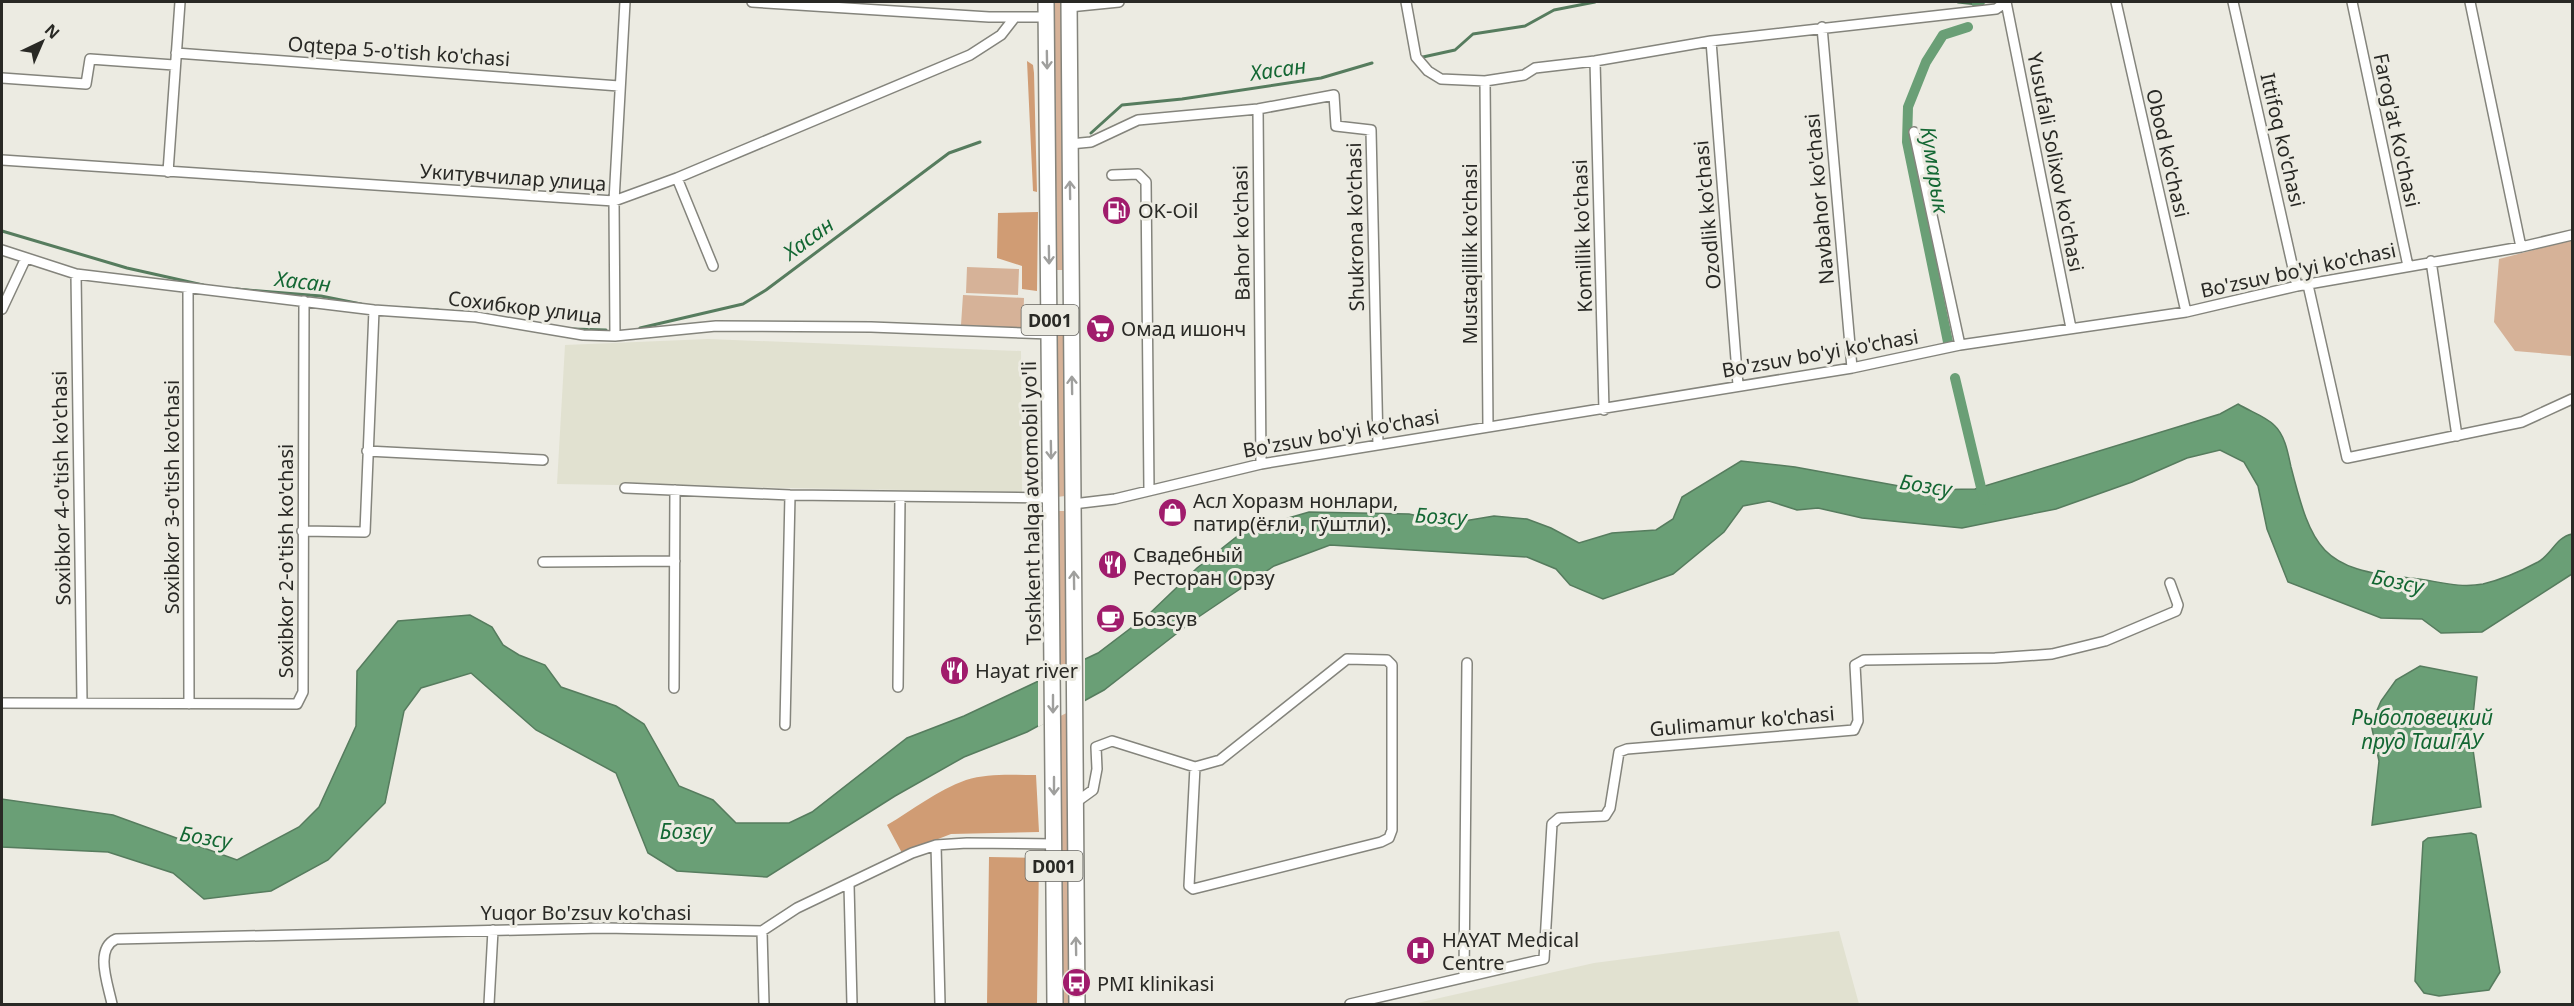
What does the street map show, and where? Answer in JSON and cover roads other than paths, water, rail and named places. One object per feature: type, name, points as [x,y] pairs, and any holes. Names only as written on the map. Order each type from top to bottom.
[{"type":"highway","name":"Toshkent halqa avtomobil yo'li","points":[[1069,4],[1077,1005]]},
{"type":"highway","name":"Toshkent halqa avtomobil yo'li","points":[[1047,9],[1055,1005]]},
{"type":"highway","points":[[1050,299],[1071,299]]},
{"type":"street","points":[[168,172],[180,2]]},
{"type":"street","points":[[615,336],[614,201],[625,2]]},
{"type":"street","points":[[752,2],[1015,17],[1047,9]]},
{"type":"street","points":[[1069,4],[1119,2]]},
{"type":"street","points":[[1406,2],[1416,57],[1428,71],[1441,79],[1485,81],[1524,75],[1536,68],[1595,61],[1711,41],[1996,9],[2006,2]]},
{"type":"street","name":"Yusufali Solixov ko'chasi","points":[[2006,2],[2071,328]]},
{"type":"street","name":"Obod ko'chasi","points":[[2116,2],[2186,312]]},
{"type":"street","name":"Ittifoq ko'chasi","points":[[2233,2],[2297,286]]},
{"type":"street","name":"Farog'at Ko'chasi","points":[[2352,2],[2408,266]]},
{"type":"street","points":[[2470,2],[2521,247]]},
{"type":"street","name":"Укитувчилар улица","points":[[2,160],[614,201],[677,178],[970,55],[1001,35],[1015,17]]},
{"type":"street","name":"Navbahor ko'chasi","points":[[1822,27],[1852,368]]},
{"type":"street","name":"Ozodlik ko'chasi","points":[[1711,41],[1738,386]]},
{"type":"street","name":"Oqtepa 5-o'tish ko'chasi","points":[[176,53],[619,86]]},
{"type":"street","points":[[2,78],[86,84],[90,59],[174,65]]},
{"type":"street","name":"Komillik ko'chasi","points":[[1595,61],[1604,410]]},
{"type":"street","name":"Mustaqillik ko'chasi","points":[[1485,81],[1488,427]]},
{"type":"street","name":"Shukrona ko'chasi","points":[[1070,144],[1091,142],[1138,120],[1258,109],[1334,94],[1336,126],[1371,130],[1377,445]]},
{"type":"street","name":"Bahor ko'chasi","points":[[1258,109],[1261,464]]},
{"type":"street","points":[[1914,132],[1960,345]]},
{"type":"street","points":[[1113,175],[1138,174],[1146,182],[1149,490]]},
{"type":"street","points":[[677,178],[713,266]]},
{"type":"street","name":"Bo'zsuv bo'yi ko'chasi","points":[[1073,504],[1115,499],[1261,464],[1852,368],[1960,345],[2186,312],[2297,286],[2521,247],[2572,235]]},
{"type":"street","name":"Сохибкор улица","points":[[2,250],[25,260],[76,274],[374,310],[477,317],[547,331],[615,336],[716,326],[871,327],[1050,334]]},
{"type":"street","points":[[2,309],[25,260]]},
{"type":"street","points":[[2431,261],[2457,436]]},
{"type":"street","name":"Soxibkor 4-o'tish ko'chasi","points":[[76,274],[82,702]]},
{"type":"street","points":[[2308,285],[2347,458],[2522,422],[2572,399]]},
{"type":"street","name":"Soxibkor 3-o'tish ko'chasi","points":[[188,289],[189,704]]},
{"type":"street","name":"Soxibkor 2-o'tish ko'chasi","points":[[2,703],[297,704],[303,692],[304,301]]},
{"type":"street","points":[[302,531],[365,532],[374,310]]},
{"type":"street","points":[[367,451],[543,460]]},
{"type":"street","points":[[625,488],[790,495],[1052,498]]},
{"type":"street","points":[[674,688],[675,490]]},
{"type":"street","points":[[785,724],[790,495]]},
{"type":"street","points":[[898,687],[900,497]]},
{"type":"street","points":[[543,562],[675,561]]},
{"type":"street","name":"Gulimamur ko'chasi","points":[[1350,1005],[1544,959],[1552,824],[1559,818],[1605,816],[1610,808],[1619,752],[1627,749],[1854,730],[1858,721],[1855,665],[1864,660],[1995,658],[2052,654],[2105,641],[2176,611],[2178,604],[2170,583]]},
{"type":"street","points":[[1075,803],[1093,790],[1097,769],[1096,747],[1113,741],[1195,767],[1220,760],[1347,659],[1387,660],[1392,665],[1392,830],[1389,838],[1381,842],[1192,889],[1189,886],[1195,767]]},
{"type":"street","points":[[1464,977],[1467,663]]},
{"type":"street","points":[[764,1005],[762,931],[797,908],[912,853],[936,846],[967,843],[1054,844]]},
{"type":"street","points":[[936,846],[940,1005]]},
{"type":"street","points":[[849,885],[852,1005]]},
{"type":"street","name":"Yuqor Bo'zsuv ko'chasi","points":[[112,1005],[103,951],[107,942],[116,939],[603,928],[762,931]]},
{"type":"street","points":[[489,1005],[493,930]]},
{"type":"water","name":"Бозсу","points":[[2238,404],[2262,416],[2278,429],[2287,450],[2298,495],[2314,536],[2325,550],[2339,561],[2357,569],[2380,574],[2455,585],[2483,584],[2538,562],[2558,542],[2572,534],[2572,574],[2482,632],[2441,633],[2422,619],[2381,618],[2288,582],[2267,529],[2258,486],[2244,462],[2220,450],[2187,458],[2132,482],[2056,509],[1962,528],[1862,518],[1818,508],[1797,510],[1769,501],[1743,506],[1724,532],[1673,574],[1603,599],[1570,585],[1556,569],[1527,557],[1330,545],[1274,566],[1194,620],[1104,690],[1027,732],[964,757],[895,796],[767,877],[677,871],[648,853],[616,773],[536,730],[471,673],[421,688],[404,711],[385,803],[328,860],[271,891],[204,899],[173,873],[108,852],[2,847],[2,799],[113,815],[237,860],[299,827],[319,807],[356,726],[357,671],[398,621],[470,615],[492,627],[503,645],[519,655],[545,665],[561,687],[616,706],[644,724],[679,786],[713,800],[736,823],[789,823],[812,812],[907,738],[964,716],[1098,653],[1148,615],[1197,568],[1244,531],[1309,512],[1409,514],[1452,523],[1494,516],[1527,519],[1551,528],[1579,543],[1612,533],[1656,530],[1673,519],[1682,497],[1741,461],[1795,467],[1921,490],[1975,489],[2220,414]]},
{"type":"water","name":"Рыболовецкий пруд ТашГАУ","points":[[2420,666],[2477,677],[2471,735],[2481,807],[2372,825],[2379,761],[2371,724],[2381,701],[2396,680]]},
{"type":"water","points":[[2471,833],[2476,835],[2500,972],[2489,990],[2439,996],[2424,993],[2415,981],[2423,842],[2428,838]]},
{"type":"waterway","name":"Хасан","points":[[1423,57],[1455,50],[1473,34],[1525,26],[1554,10],[1595,2]]},
{"type":"waterway","name":"Хасан","points":[[1958,2],[1977,4]]},
{"type":"waterway","name":"Кумарык","points":[[1948,342],[1907,142],[1908,107],[1926,62],[1943,35],[1968,27]]},
{"type":"waterway","name":"Хасан","points":[[1091,133],[1122,105],[1182,99],[1321,78],[1372,63]]},
{"type":"waterway","name":"Хасан","points":[[640,328],[743,304],[766,290],[949,153],[980,142]]},
{"type":"waterway","name":"Хасан","points":[[2,231],[127,268],[203,285]]},
{"type":"waterway","name":"Хасан","points":[[236,289],[321,296],[361,304]]},
{"type":"waterway","name":"Хасан","points":[[403,308],[438,310]]},
{"type":"waterway","name":"Хасан","points":[[572,329],[606,330]]},
{"type":"waterway","name":"Кумарык","points":[[1955,378],[1984,500]]},
{"type":"place","name":"OK-Oil","points":[[1117,210]]},
{"type":"place","name":"Омад ишонч","points":[[1100,328]]},
{"type":"place","name":"Асл Хоразм нонлари, патир(ёғли, гўштли).","points":[[1172,512]]},
{"type":"place","name":"Свадебный Ресторан Орзу","points":[[1112,565]]},
{"type":"place","name":"Бозсув","points":[[1111,618]]},
{"type":"place","name":"Hayat river","points":[[954,670]]},
{"type":"place","name":"HAYAT Medical Centre","points":[[1421,950]]},
{"type":"place","name":"PMI klinikasi","points":[[1076,983]]}]
